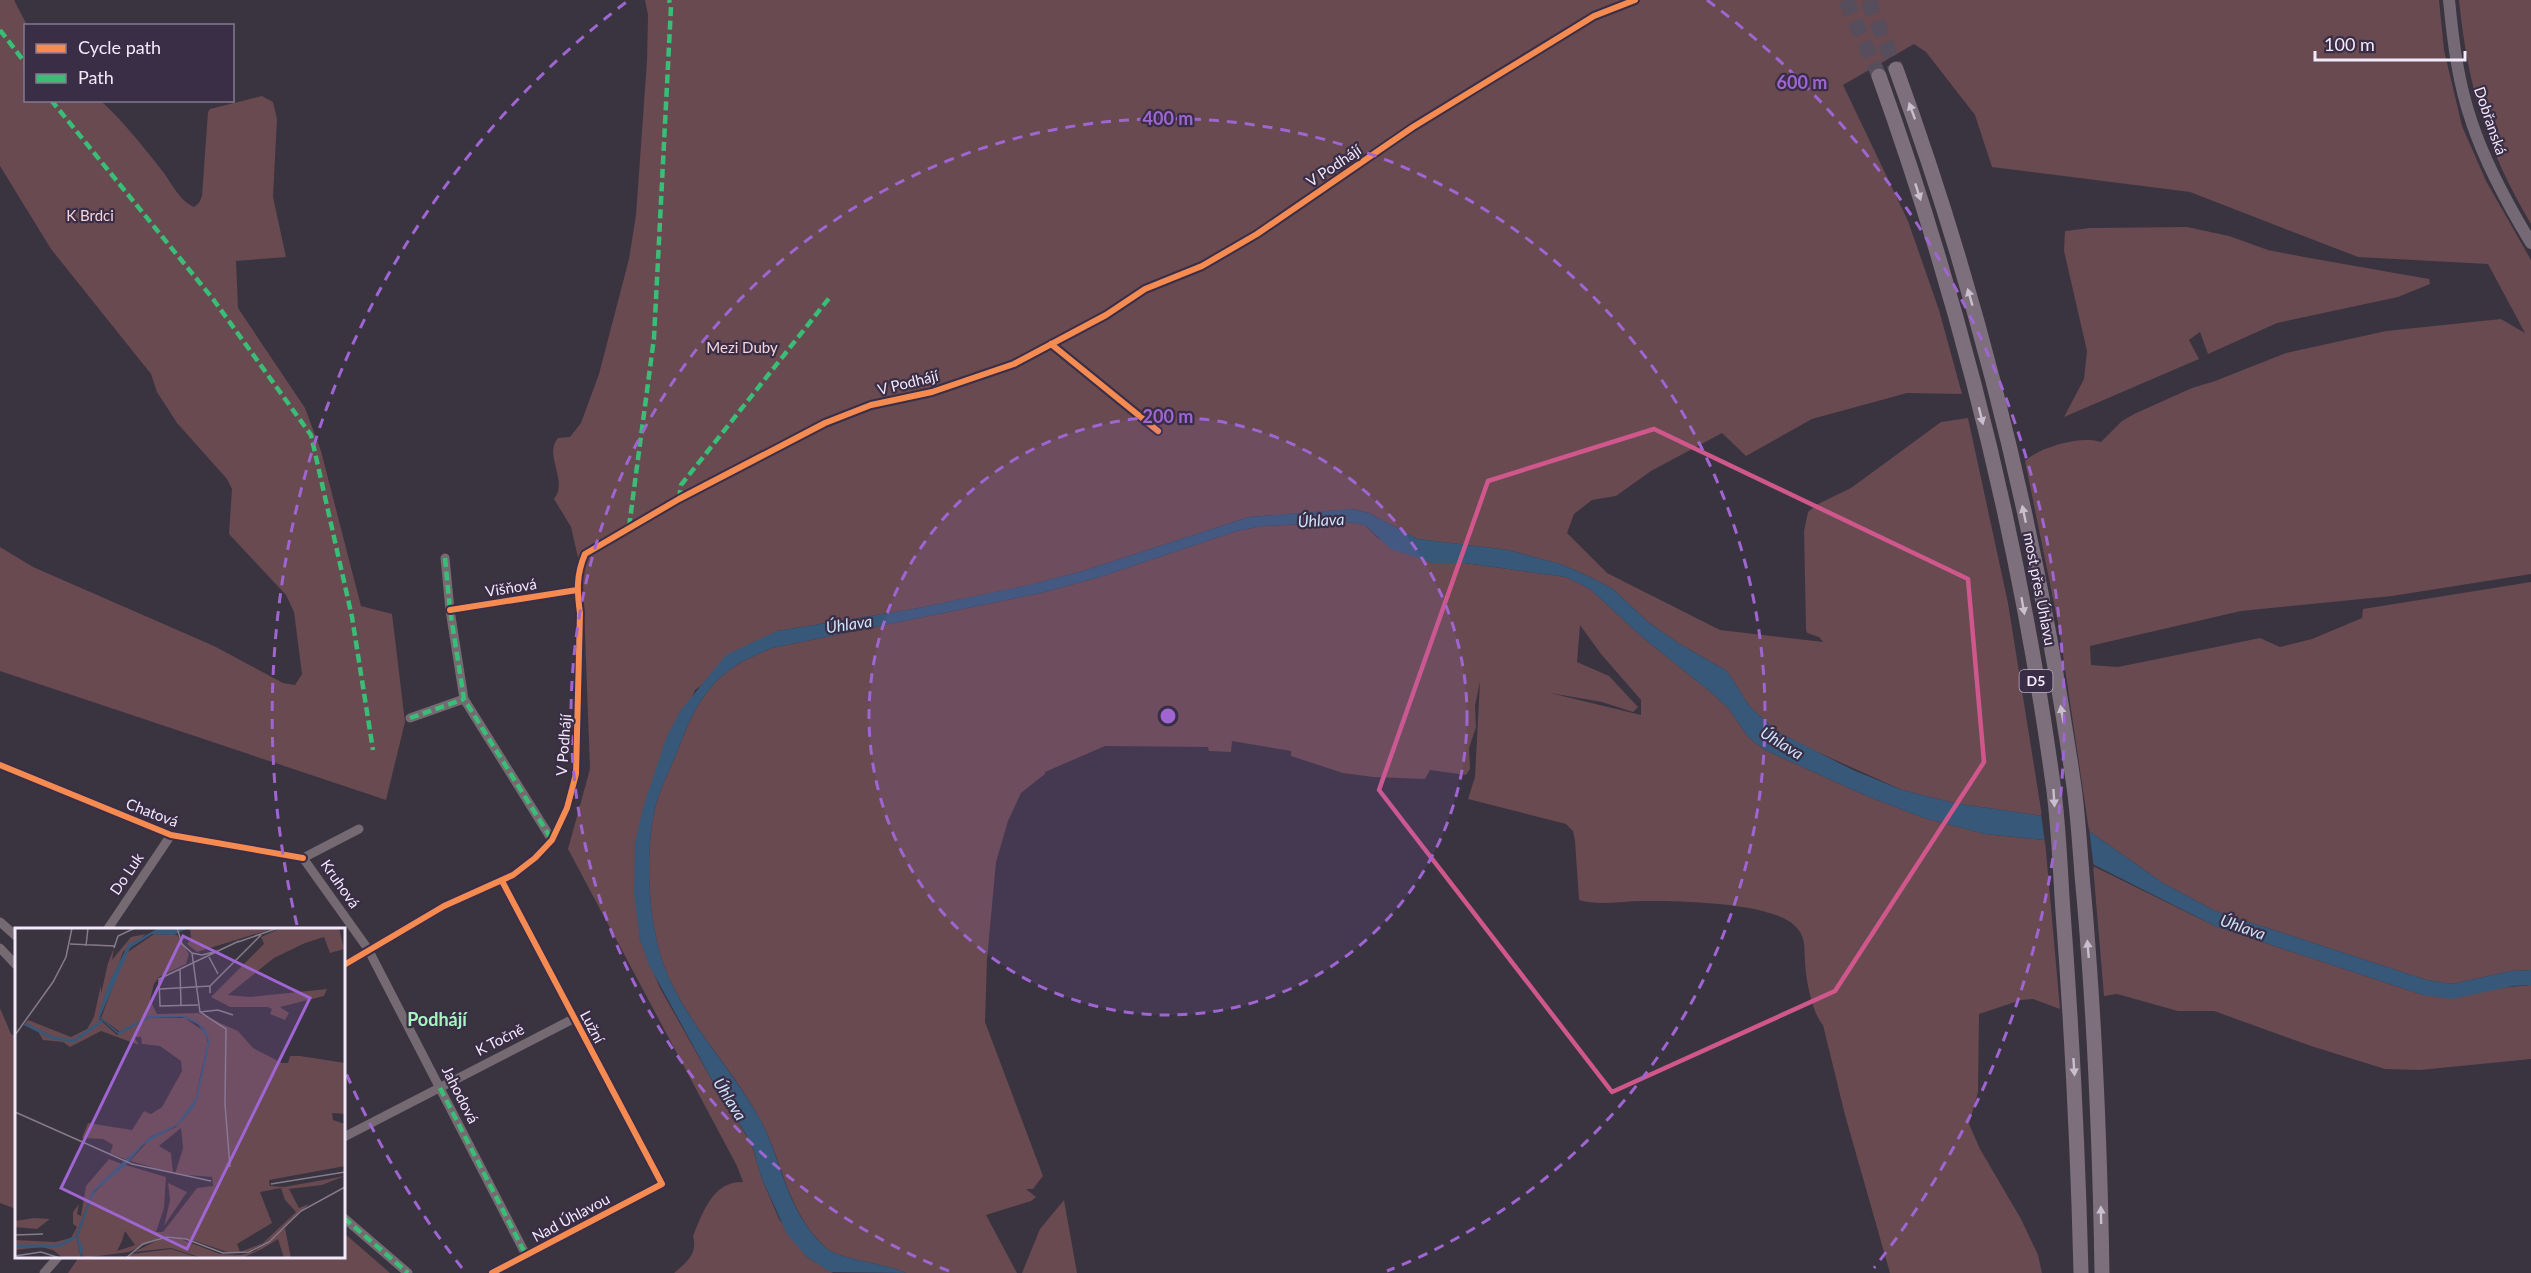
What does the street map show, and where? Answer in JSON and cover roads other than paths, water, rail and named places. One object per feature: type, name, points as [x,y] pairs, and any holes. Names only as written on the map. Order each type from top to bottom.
[{"type":"highway","name":"most přes Úhlavu","points":[[1896,69],[1950,230],[1986,354],[2035,563],[2074,783],[2094,1007],[2099,1110],[2102,1273]]},
{"type":"highway","name":"most přes Úhlavu","points":[[1879,76],[1936,249],[1995,467],[2016,567],[2053,785],[2077,1106],[2081,1273]]},
{"type":"main road","name":"Dobřanská","points":[[2449,0],[2454,49],[2472,123],[2495,177],[2531,243]]},
{"type":"street","name":"V Podhájí","points":[[345,964],[444,906],[502,881],[535,858],[552,840],[567,808],[576,774],[580,613],[577,590],[578,570],[585,554],[679,499],[825,423],[871,405],[932,392],[1014,364],[1106,315],[1145,289],[1202,266],[1257,234],[1413,127],[1594,16],[1635,0]]},
{"type":"street","points":[[1051,344],[1158,431]]},
{"type":"street","points":[[445,558],[450,610],[464,699],[552,840]]},
{"type":"street","name":"Višňová","points":[[450,610],[577,590]]},
{"type":"street","points":[[410,718],[464,699]]},
{"type":"street","name":"Chatová","points":[[0,765],[171,835],[303,858]]},
{"type":"street","name":"Kruhová","points":[[359,829],[303,858],[368,949]]},
{"type":"street","name":"Do Luk","points":[[108,928],[171,835]]},
{"type":"street","name":"Lužní","points":[[502,881],[662,1184]]},
{"type":"street","points":[[0,922],[15,935]]},
{"type":"street","points":[[0,948],[15,964]]},
{"type":"street","name":"Jahodová","points":[[368,949],[526,1255]]},
{"type":"street","name":"K Točně","points":[[345,1136],[573,1019]]},
{"type":"street","name":"Nad Úhlavou","points":[[492,1273],[662,1184]]},
{"type":"street","points":[[345,1219],[408,1273]]},
{"type":"street","points":[[44,1273],[58,1258]]},
{"type":"water","name":"Úhlava","points":[[1352,509],[1369,513],[1418,539],[1508,550],[1560,564],[1584,574],[1613,589],[1648,622],[1678,643],[1727,671],[1750,707],[1778,732],[1853,770],[1902,790],[1954,803],[2042,816],[2089,831],[2163,883],[2215,911],[2427,980],[2452,984],[2511,971],[2531,970],[2531,985],[2513,986],[2452,999],[2423,995],[2217,927],[2045,840],[1985,834],[1924,818],[1862,794],[1765,750],[1748,737],[1729,709],[1713,694],[1641,636],[1590,589],[1566,577],[1465,563],[1433,563],[1391,549],[1365,525],[1347,522],[1263,526],[1237,531],[1100,577],[1041,593],[772,648],[745,660],[727,672],[700,702],[661,791],[652,823],[649,886],[654,928],[664,966],[684,1007],[760,1119],[793,1202],[812,1233],[825,1247],[840,1255],[906,1273],[830,1272],[807,1257],[787,1234],[762,1179],[751,1142],[719,1093],[650,967],[640,940],[634,893],[635,843],[643,808],[667,736],[681,710],[726,655],[777,631],[913,609],[1029,585],[1083,571],[1249,517]]},
{"type":"tunnel","points":[[1846,0],[1879,76]]},
{"type":"tunnel","points":[[1868,0],[1896,69]]},
{"type":"district","name":"Podhájí","points":[[437,1020]]},
{"type":"park label","name":"K Brdci","points":[[90,216]]},
{"type":"park label","name":"Mezi Duby","points":[[742,348]]}]
